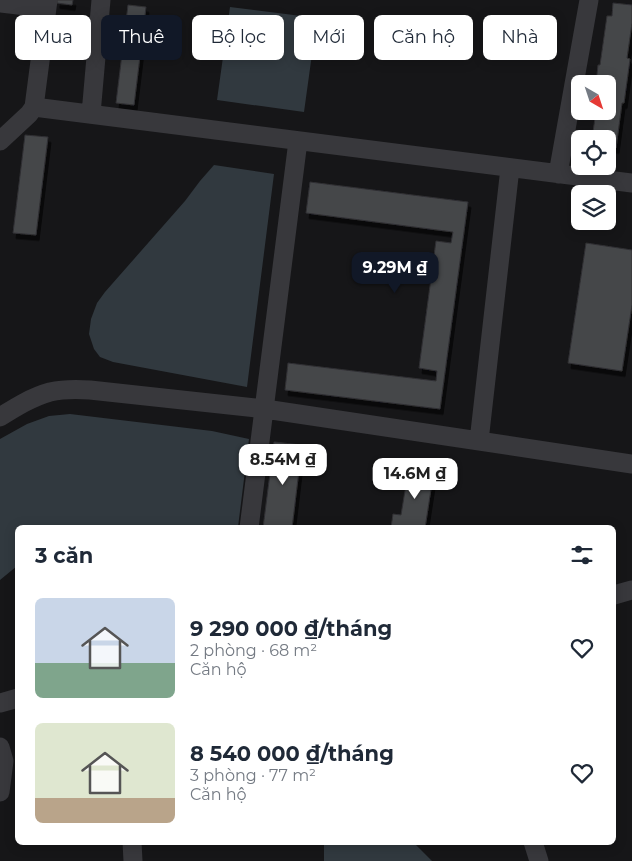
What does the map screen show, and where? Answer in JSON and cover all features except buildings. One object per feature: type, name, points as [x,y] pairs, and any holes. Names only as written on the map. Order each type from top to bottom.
[{"type":"street","points":[[0,3],[35,7],[36,0]]},
{"type":"street","points":[[0,140],[29,114],[34,107],[48,0]]},
{"type":"street","points":[[91,114],[101,0]]},
{"type":"street","points":[[558,174],[589,0]]},
{"type":"street","points":[[34,107],[632,183]]},
{"type":"street","points":[[249,525],[298,141]]},
{"type":"street","points":[[479,441],[510,168]]},
{"type":"street","points":[[0,416],[28,400],[50,392],[73,389],[90,390],[264,409],[632,464]]},
{"type":"street","points":[[616,594],[632,590]]},
{"type":"street","points":[[0,703],[15,699]]},
{"type":"street","points":[[0,747],[4,761],[0,792]]},
{"type":"street","points":[[0,800],[15,795]]},
{"type":"street","points":[[132,845],[133,861]]},
{"type":"street","points":[[534,845],[539,861]]},
{"type":"shaded area","points":[[230,7],[294,15],[294,60],[311,60],[304,112],[217,100],[223,60],[284,60],[284,15],[229,15]]},
{"type":"shaded area","points":[[214,165],[274,174],[247,387],[113,362],[100,357],[94,349],[89,334],[91,319],[97,303],[105,292]]},
{"type":"shaded area","points":[[70,414],[212,431],[249,439],[238,525],[15,525],[15,568],[0,580],[0,439],[27,424],[49,416]]},
{"type":"shaded area","points":[[324,845],[416,845],[432,861],[324,861]]}]
